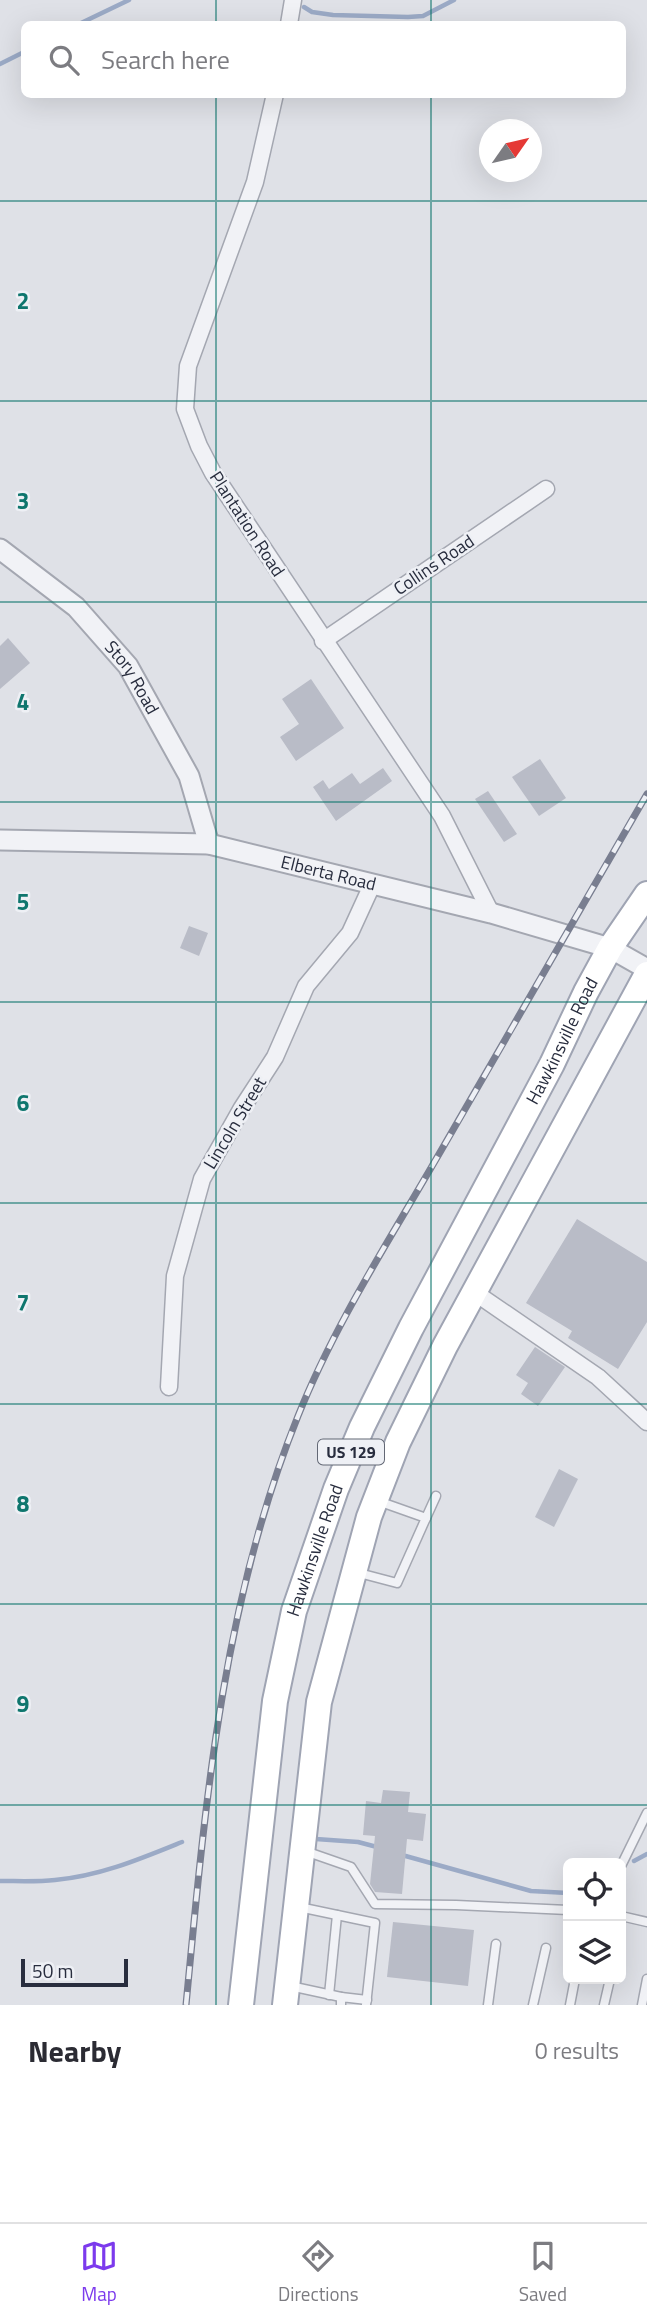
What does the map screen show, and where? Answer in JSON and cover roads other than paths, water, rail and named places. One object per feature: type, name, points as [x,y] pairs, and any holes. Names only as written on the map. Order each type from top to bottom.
[{"type":"main road","name":"US 129","points":[[610,948],[647,894]]},
{"type":"main road","name":"Hawkinsville Road","points":[[241,2005],[275,1701],[294,1611],[336,1489],[362,1426],[411,1328],[552,1064],[610,948]]},
{"type":"main road","name":"US 129","points":[[286,1995],[319,1702],[375,1500],[398,1442],[444,1346],[647,971]]},
{"type":"street","points":[[290,21],[293,0]]},
{"type":"street","name":"Plantation Road","points":[[274,98],[255,182],[188,366],[185,409],[198,446],[213,473],[442,816],[491,913]]},
{"type":"street","name":"Collins Road","points":[[323,640],[546,489]]},
{"type":"street","name":"Story Road","points":[[0,549],[76,607],[128,666],[189,776],[209,844]]},
{"type":"street","name":"Elberta Road","points":[[0,841],[209,844],[491,913],[610,948],[647,971]]},
{"type":"street","name":"Lincoln Street","points":[[169,1387],[175,1276],[202,1179],[242,1108],[275,1057],[306,986],[350,933],[372,885]]},
{"type":"street","points":[[474,1292],[598,1377],[647,1422]]},
{"type":"lane","points":[[354,1572],[397,1583],[436,1496]]},
{"type":"lane","points":[[375,1500],[426,1518]]},
{"type":"lane","points":[[625,1858],[647,1813]]},
{"type":"lane","points":[[302,1850],[351,1867],[375,1904],[563,1910]]},
{"type":"lane","points":[[286,1995],[329,1995],[341,2001],[366,2002],[375,1923],[296,1906]]},
{"type":"lane","points":[[329,1995],[337,1915]]},
{"type":"lane","points":[[626,1917],[647,1922]]},
{"type":"lane","points":[[488,2005],[496,1944]]},
{"type":"lane","points":[[533,2005],[545,1948]]},
{"type":"lane","points":[[642,2005],[647,1979]]},
{"type":"lane","points":[[570,2005],[574,1984]]},
{"type":"lane","points":[[604,2005],[609,1984]]},
{"type":"waterway","points":[[85,21],[129,0]]},
{"type":"waterway","points":[[304,7],[312,12],[333,15],[408,17],[423,16],[454,0]]},
{"type":"waterway","points":[[0,64],[21,54]]},
{"type":"waterway","points":[[316,1839],[358,1842],[377,1847]]},
{"type":"waterway","points":[[0,1881],[48,1881],[88,1875],[120,1866],[182,1842]]},
{"type":"waterway","points":[[634,1861],[647,1854]]},
{"type":"waterway","points":[[402,1855],[531,1891],[563,1893]]},
{"type":"railway","points":[[186,2005],[210,1781],[234,1633],[251,1559],[272,1487],[298,1416],[328,1350],[362,1286],[647,794]]}]
